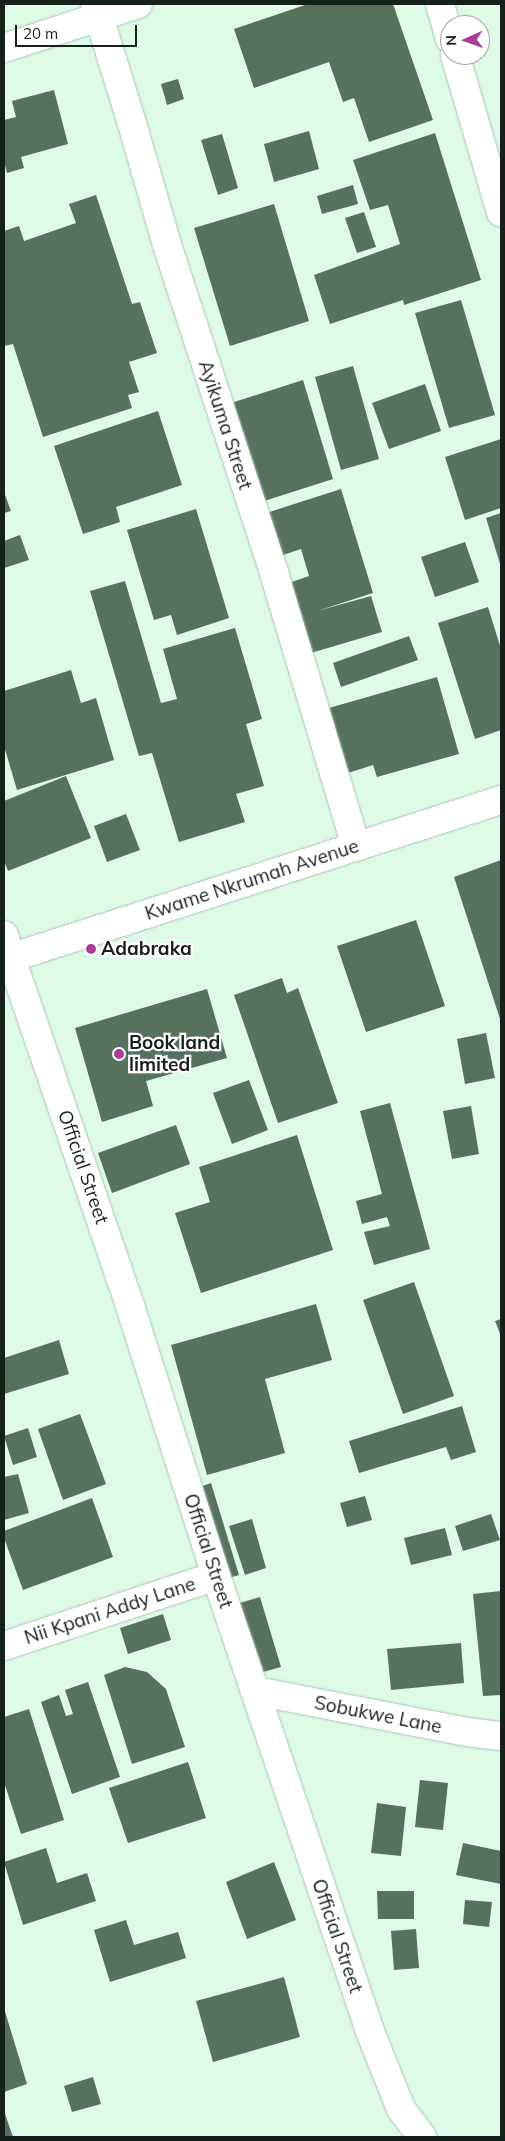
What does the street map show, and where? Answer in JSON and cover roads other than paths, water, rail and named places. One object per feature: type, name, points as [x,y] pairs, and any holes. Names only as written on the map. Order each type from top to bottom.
[{"type":"street","points":[[4,48],[97,10],[138,4]]},
{"type":"street","name":"Ayikuma Street","points":[[97,10],[167,245],[274,573],[356,847]]},
{"type":"street","points":[[458,65],[501,212]]},
{"type":"street","name":"Kwame Nkrumah Avenue","points":[[6,951],[356,847],[501,800]]},
{"type":"street","name":"Official Street","points":[[6,951],[131,1308],[216,1576],[368,2029],[401,2109],[422,2137]]},
{"type":"street","name":"Nii Kpani Addy Lane","points":[[4,1646],[216,1576]]},
{"type":"street","name":"Sobukwe Lane","points":[[256,1691],[468,1732],[501,1736]]},
{"type":"place","name":"Adabraka","points":[[91,949]]},
{"type":"place","name":"Book land limited","points":[[119,1054]]}]
